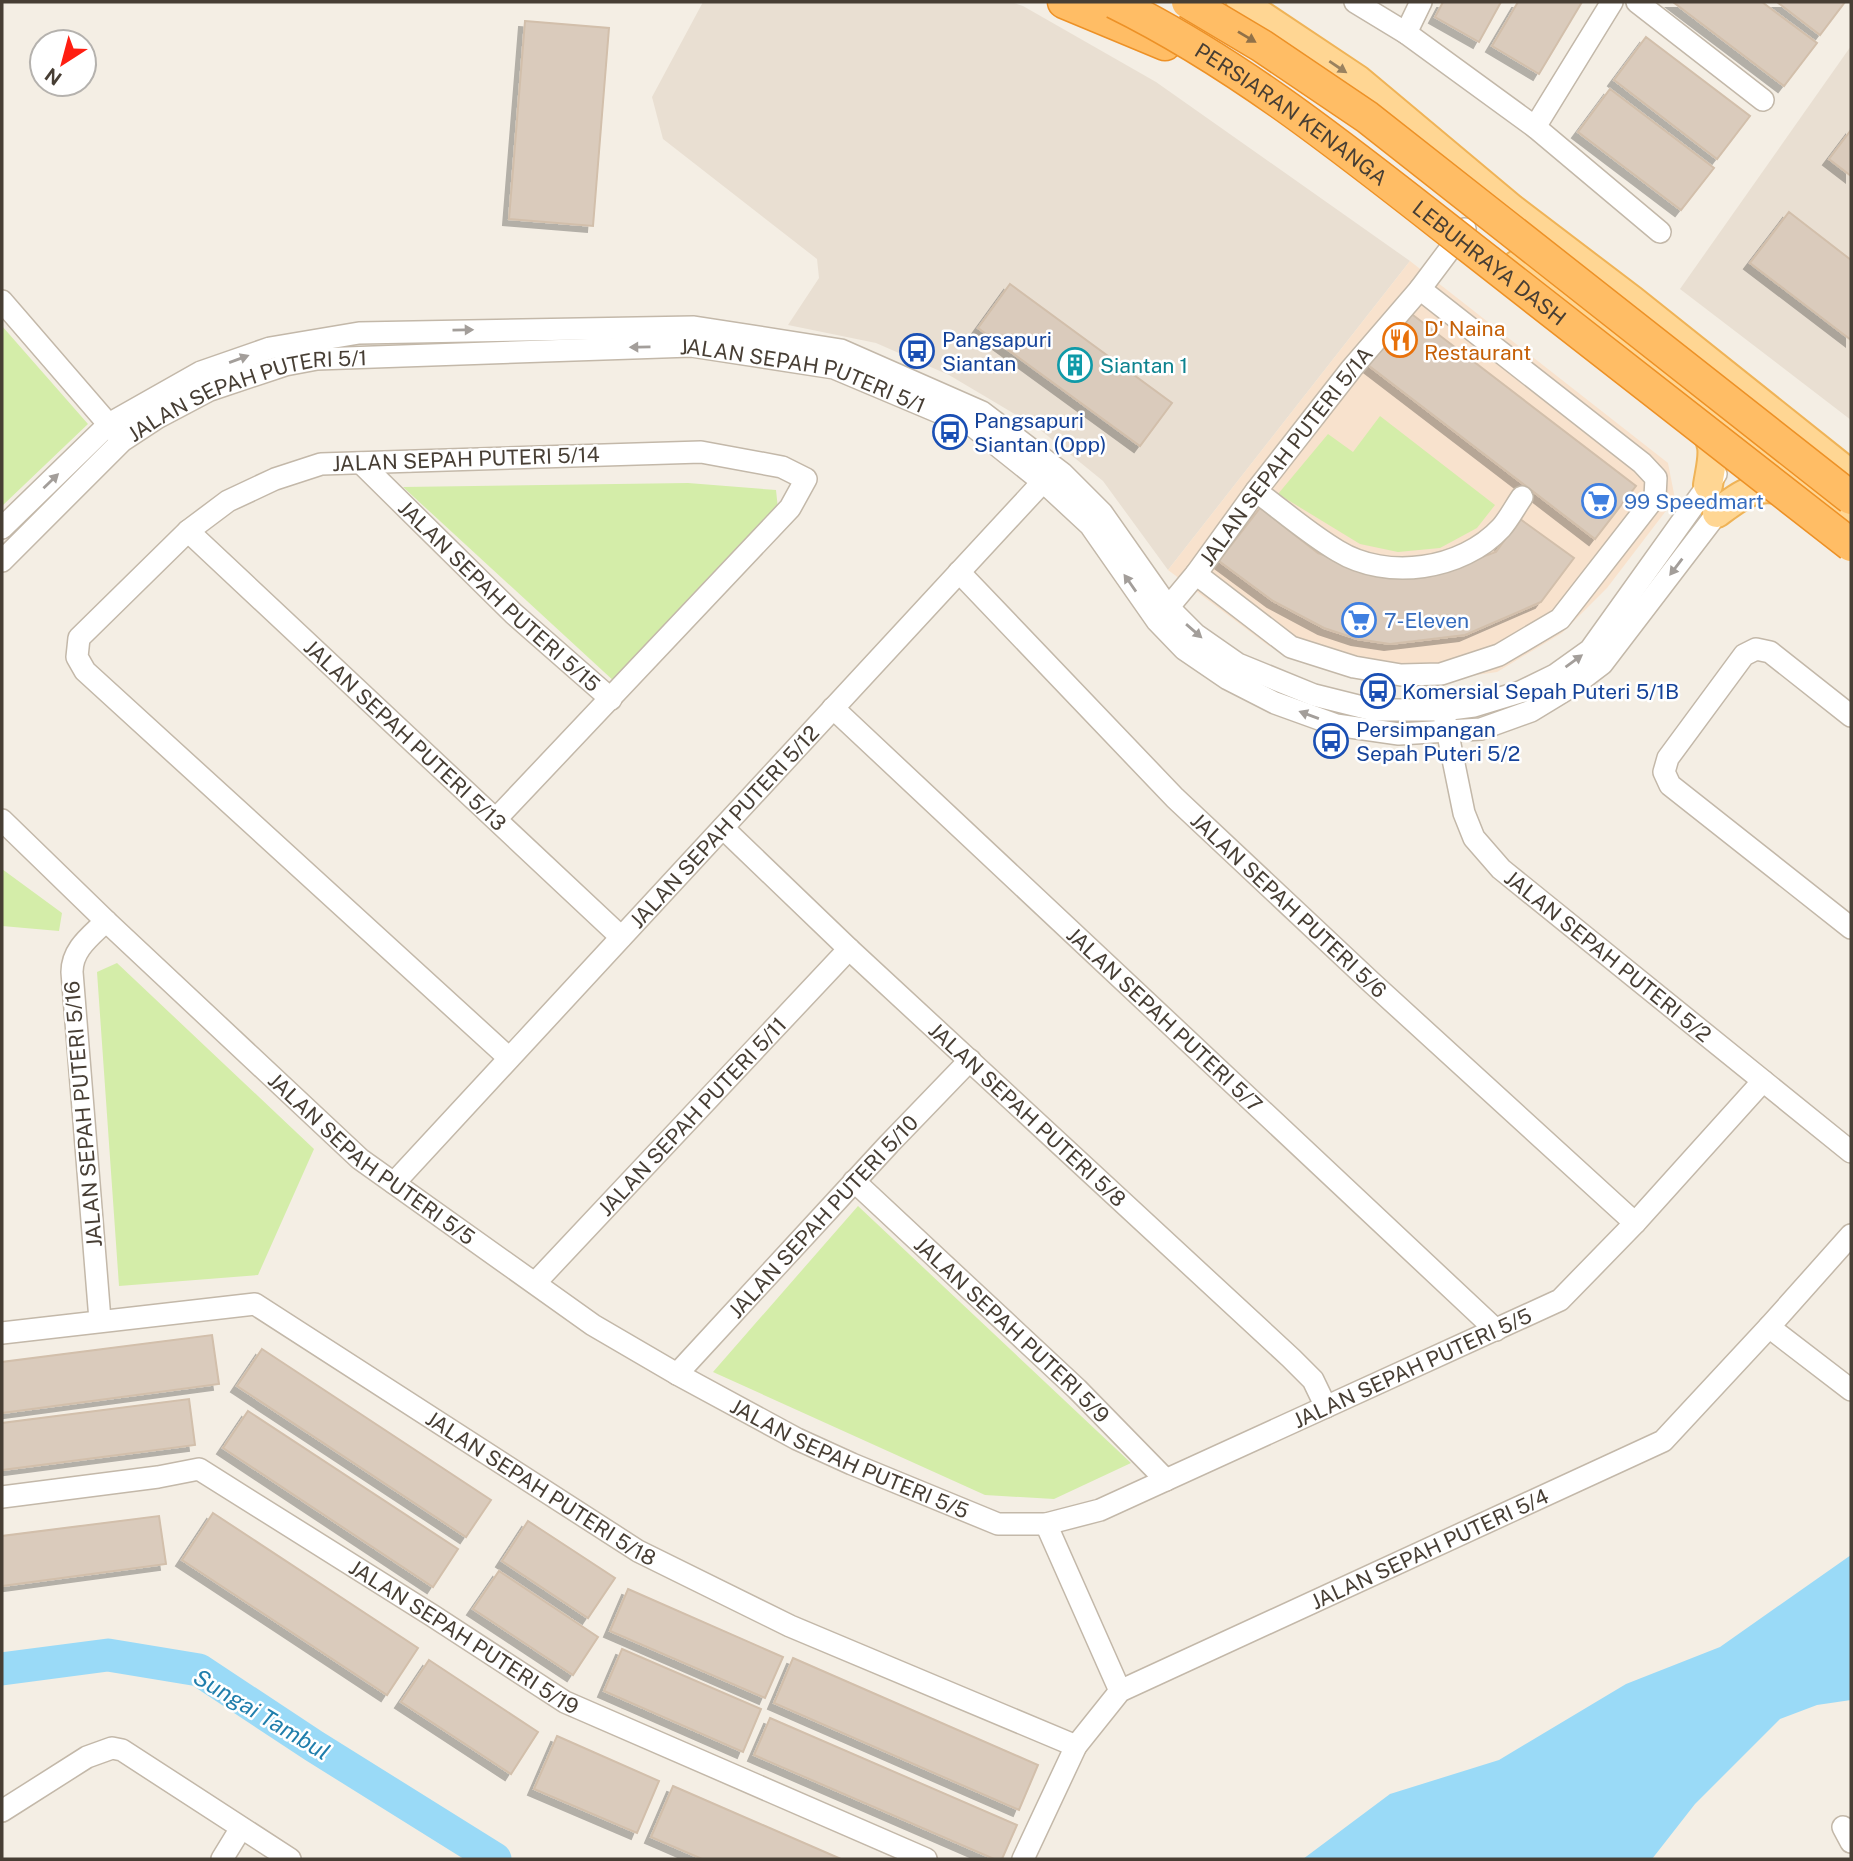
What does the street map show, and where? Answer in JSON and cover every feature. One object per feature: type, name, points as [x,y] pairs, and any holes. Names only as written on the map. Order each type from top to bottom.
[{"type":"highway","points":[[1064,2],[1165,44]]},
{"type":"highway","name":"LEBUHRAYA DASH","points":[[1114,2],[1248,79],[1379,176],[1851,545]]},
{"type":"highway","name":"LEBUHRAYA DASH","points":[[1188,2],[1262,46],[1367,117],[1851,498]]},
{"type":"main road","name":"PERSIARAN KENANGA","points":[[1088,2],[1307,119],[1467,227],[1754,441],[1851,525]]},
{"type":"main road","points":[[1241,2],[1358,80],[1512,209],[1633,301],[1851,475]]},
{"type":"main road","points":[[1512,209],[1568,267],[1744,407],[1754,441],[1777,439],[1797,450],[1851,491]]},
{"type":"main road","points":[[1636,354],[1703,427],[1713,443],[1708,485]]},
{"type":"main road","points":[[1717,513],[1745,492],[1764,488],[1787,492],[1851,533]]},
{"type":"street","points":[[1354,2],[1406,33],[1535,127],[1660,232]]},
{"type":"street","points":[[1406,33],[1421,2]]},
{"type":"street","points":[[1535,127],[1612,2]]},
{"type":"street","points":[[1637,2],[1763,100]]},
{"type":"street","name":"JALAN SEPAH PUTERI 5/1A","points":[[1163,614],[1352,368],[1420,289],[1467,227]]},
{"type":"street","points":[[1196,574],[1291,647],[1354,667],[1401,675],[1441,674],[1499,656],[1560,619],[1655,497],[1656,478],[1642,463],[1420,289]]},
{"type":"street","points":[[2,300],[116,432],[2,528]]},
{"type":"street","name":"JALAN SEPAH PUTERI 5/1","points":[[2,561],[116,432],[157,418],[210,390],[285,365],[317,359],[691,346],[834,368],[974,427],[1102,513],[1163,614]]},
{"type":"street","points":[[1163,614],[1238,664],[1314,695],[1374,710],[1443,710],[1474,706],[1520,692],[1555,675],[1590,650],[1708,485],[1754,441]]},
{"type":"street","points":[[1163,614],[1184,649],[1227,679],[1275,703],[1336,725],[1399,734],[1481,729],[1531,711],[1555,698],[1602,664],[1717,513],[1754,441]]},
{"type":"street","name":"JALAN SEPAH PUTERI 5/14","points":[[496,819],[790,508],[806,479],[782,467],[701,452],[321,464],[275,479],[229,501],[188,531],[79,638],[77,657],[85,671],[509,1058]]},
{"type":"street","name":"JALAN SEPAH PUTERI 5/15","points":[[361,463],[513,614],[611,699]]},
{"type":"street","name":"JALAN SEPAH PUTERI 5/12","points":[[394,1183],[1049,475]]},
{"type":"street","points":[[1256,491],[1339,552],[1373,565],[1412,569],[1444,563],[1477,547],[1501,528],[1522,497]]},
{"type":"street","name":"JALAN SEPAH PUTERI 5/13","points":[[188,531],[621,937]]},
{"type":"street","name":"JALAN SEPAH PUTERI 5/6","points":[[959,572],[1175,798],[1391,1001],[1635,1223]]},
{"type":"street","points":[[1851,716],[1770,652],[1756,649],[1744,654],[1668,758],[1664,772],[1670,785],[1851,928]]},
{"type":"street","name":"JALAN SEPAH PUTERI 5/7","points":[[833,708],[1496,1330]]},
{"type":"street","name":"JALAN SEPAH PUTERI 5/2","points":[[1443,710],[1465,813],[1474,838],[1501,869],[1851,1152]]},
{"type":"street","name":"JALAN SEPAH PUTERI 5/5","points":[[2,820],[106,922],[353,1153],[593,1325],[797,1439],[998,1524],[1046,1524],[1101,1510],[1560,1300],[1635,1223],[1763,1081]]},
{"type":"street","name":"JALAN SEPAH PUTERI 5/8","points":[[723,828],[1291,1358],[1313,1380],[1326,1407]]},
{"type":"street","name":"JALAN SEPAH PUTERI 5/16","points":[[100,1320],[72,959],[80,947],[106,922]]},
{"type":"street","name":"JALAN SEPAH PUTERI 5/11","points":[[535,1283],[849,948]]},
{"type":"street","name":"JALAN SEPAH PUTERI 5/10","points":[[677,1374],[854,1181],[970,1060]]},
{"type":"street","name":"JALAN SEPAH PUTERI 5/9","points":[[854,1181],[1077,1389],[1166,1480]]},
{"type":"street","name":"JALAN SEPAH PUTERI 5/4","points":[[1023,1859],[1076,1746],[1120,1691],[1663,1441],[1851,1235]]},
{"type":"street","name":"JALAN SEPAH PUTERI 5/18","points":[[2,1333],[255,1304],[638,1551],[790,1626],[1076,1746]]},
{"type":"street","points":[[1769,1327],[1851,1390]]},
{"type":"street","name":"JALAN SEPAH PUTERI 5/19","points":[[2,1497],[158,1477],[199,1469],[565,1702],[926,1859]]},
{"type":"street","points":[[1046,1524],[1120,1691]]},
{"type":"street","points":[[2,1811],[87,1757],[112,1748],[122,1750],[289,1859]]},
{"type":"street","points":[[222,1859],[241,1828]]},
{"type":"shaded area","points":[[703,2],[1011,2],[1023,6],[1156,82],[1410,261],[1168,570],[1103,481],[1038,428],[949,375],[876,343],[788,325],[819,278],[817,259],[663,139],[652,97]]},
{"type":"shaded area","points":[[1851,46],[1851,420],[1680,289]]},
{"type":"shaded area","points":[[1410,261],[1668,463],[1675,499],[1607,588],[1562,633],[1497,672],[1429,682],[1360,676],[1269,646],[1168,570]]},
{"type":"green space","points":[[2,326],[88,424],[2,506]]},
{"type":"green space","points":[[1380,416],[1495,505],[1477,528],[1440,548],[1398,552],[1360,544],[1278,494],[1328,434],[1353,452]]},
{"type":"green space","points":[[688,483],[776,490],[778,509],[616,683],[403,487]]},
{"type":"green space","points":[[2,869],[62,913],[59,931],[2,926]]},
{"type":"green space","points":[[117,963],[314,1149],[258,1275],[119,1286],[97,972]]},
{"type":"green space","points":[[858,1206],[1131,1463],[1054,1499],[985,1495],[713,1372]]},
{"type":"water","points":[[1851,1555],[1851,1700],[1817,1705],[1780,1719],[1695,1804],[1652,1859],[1303,1859],[1390,1794],[1499,1760],[1626,1684],[1720,1647]]},
{"type":"building","points":[[1443,2],[1501,2],[1479,42],[1435,17]]},
{"type":"building","points":[[1518,2],[1582,2],[1539,74],[1492,46]]},
{"type":"building","points":[[1673,2],[1762,2],[1817,43],[1784,86]]},
{"type":"building","points":[[1777,2],[1845,2],[1820,35]]},
{"type":"building","points":[[525,21],[609,28],[593,226],[509,219]]},
{"type":"building","points":[[1646,37],[1750,116],[1717,159],[1614,80]]},
{"type":"building","points":[[1610,89],[1714,168],[1681,210],[1578,132]]},
{"type":"building","points":[[1851,130],[1851,176],[1829,159]]},
{"type":"building","points":[[1789,212],[1851,260],[1851,340],[1750,263]]},
{"type":"building","name":"Siantan 1","points":[[1010,284],[1172,403],[1140,446],[978,328]]},
{"type":"building","points":[[1409,312],[1636,486],[1595,539],[1368,365]]},
{"type":"building","points":[[1260,508],[1318,553],[1351,565],[1436,574],[1496,552],[1520,519],[1574,558],[1541,602],[1465,635],[1390,644],[1357,639],[1324,628],[1273,601],[1219,561]]},
{"type":"building","points":[[212,1335],[219,1384],[2,1413],[2,1362]]},
{"type":"building","points":[[262,1349],[491,1500],[466,1537],[237,1386]]},
{"type":"building","points":[[189,1399],[195,1445],[2,1470],[2,1423]]},
{"type":"building","points":[[248,1411],[458,1549],[433,1587],[223,1448]]},
{"type":"building","points":[[213,1513],[418,1648],[387,1695],[182,1560]]},
{"type":"building","points":[[159,1516],[166,1564],[2,1586],[2,1536]]},
{"type":"building","points":[[528,1521],[615,1578],[588,1618],[502,1561]]},
{"type":"building","points":[[499,1571],[598,1637],[573,1675],[473,1609]]},
{"type":"building","points":[[628,1589],[783,1657],[765,1698],[610,1631]]},
{"type":"building","points":[[622,1649],[761,1709],[743,1752],[604,1691]]},
{"type":"building","points":[[793,1658],[1038,1765],[1019,1810],[774,1703]]},
{"type":"building","points":[[429,1660],[538,1732],[511,1774],[401,1702]]},
{"type":"building","points":[[770,1718],[1017,1825],[1002,1859],[994,1859],[754,1755]]},
{"type":"building","points":[[557,1736],[659,1781],[637,1833],[534,1789]]},
{"type":"building","points":[[673,1786],[841,1859],[702,1859],[651,1837]]},
{"type":"waterway","name":"Sungai Tambul","points":[[2,1669],[108,1655],[199,1670],[314,1746],[495,1859]]},
{"type":"place","name":"D' Naina Restaurant","points":[[1400,340]]},
{"type":"place","name":"Pangsapuri Siantan","points":[[917,351]]},
{"type":"place","name":"Siantan 1","points":[[1075,365]]},
{"type":"place","name":"Pangsapuri Siantan (Opp)","points":[[950,432]]},
{"type":"place","name":"99 Speedmart","points":[[1599,501]]},
{"type":"place","name":"7-Eleven","points":[[1359,620]]},
{"type":"place","name":"Komersial Sepah Puteri 5/1B","points":[[1378,691]]},
{"type":"place","name":"Persimpangan Sepah Puteri 5/2","points":[[1331,741]]}]
